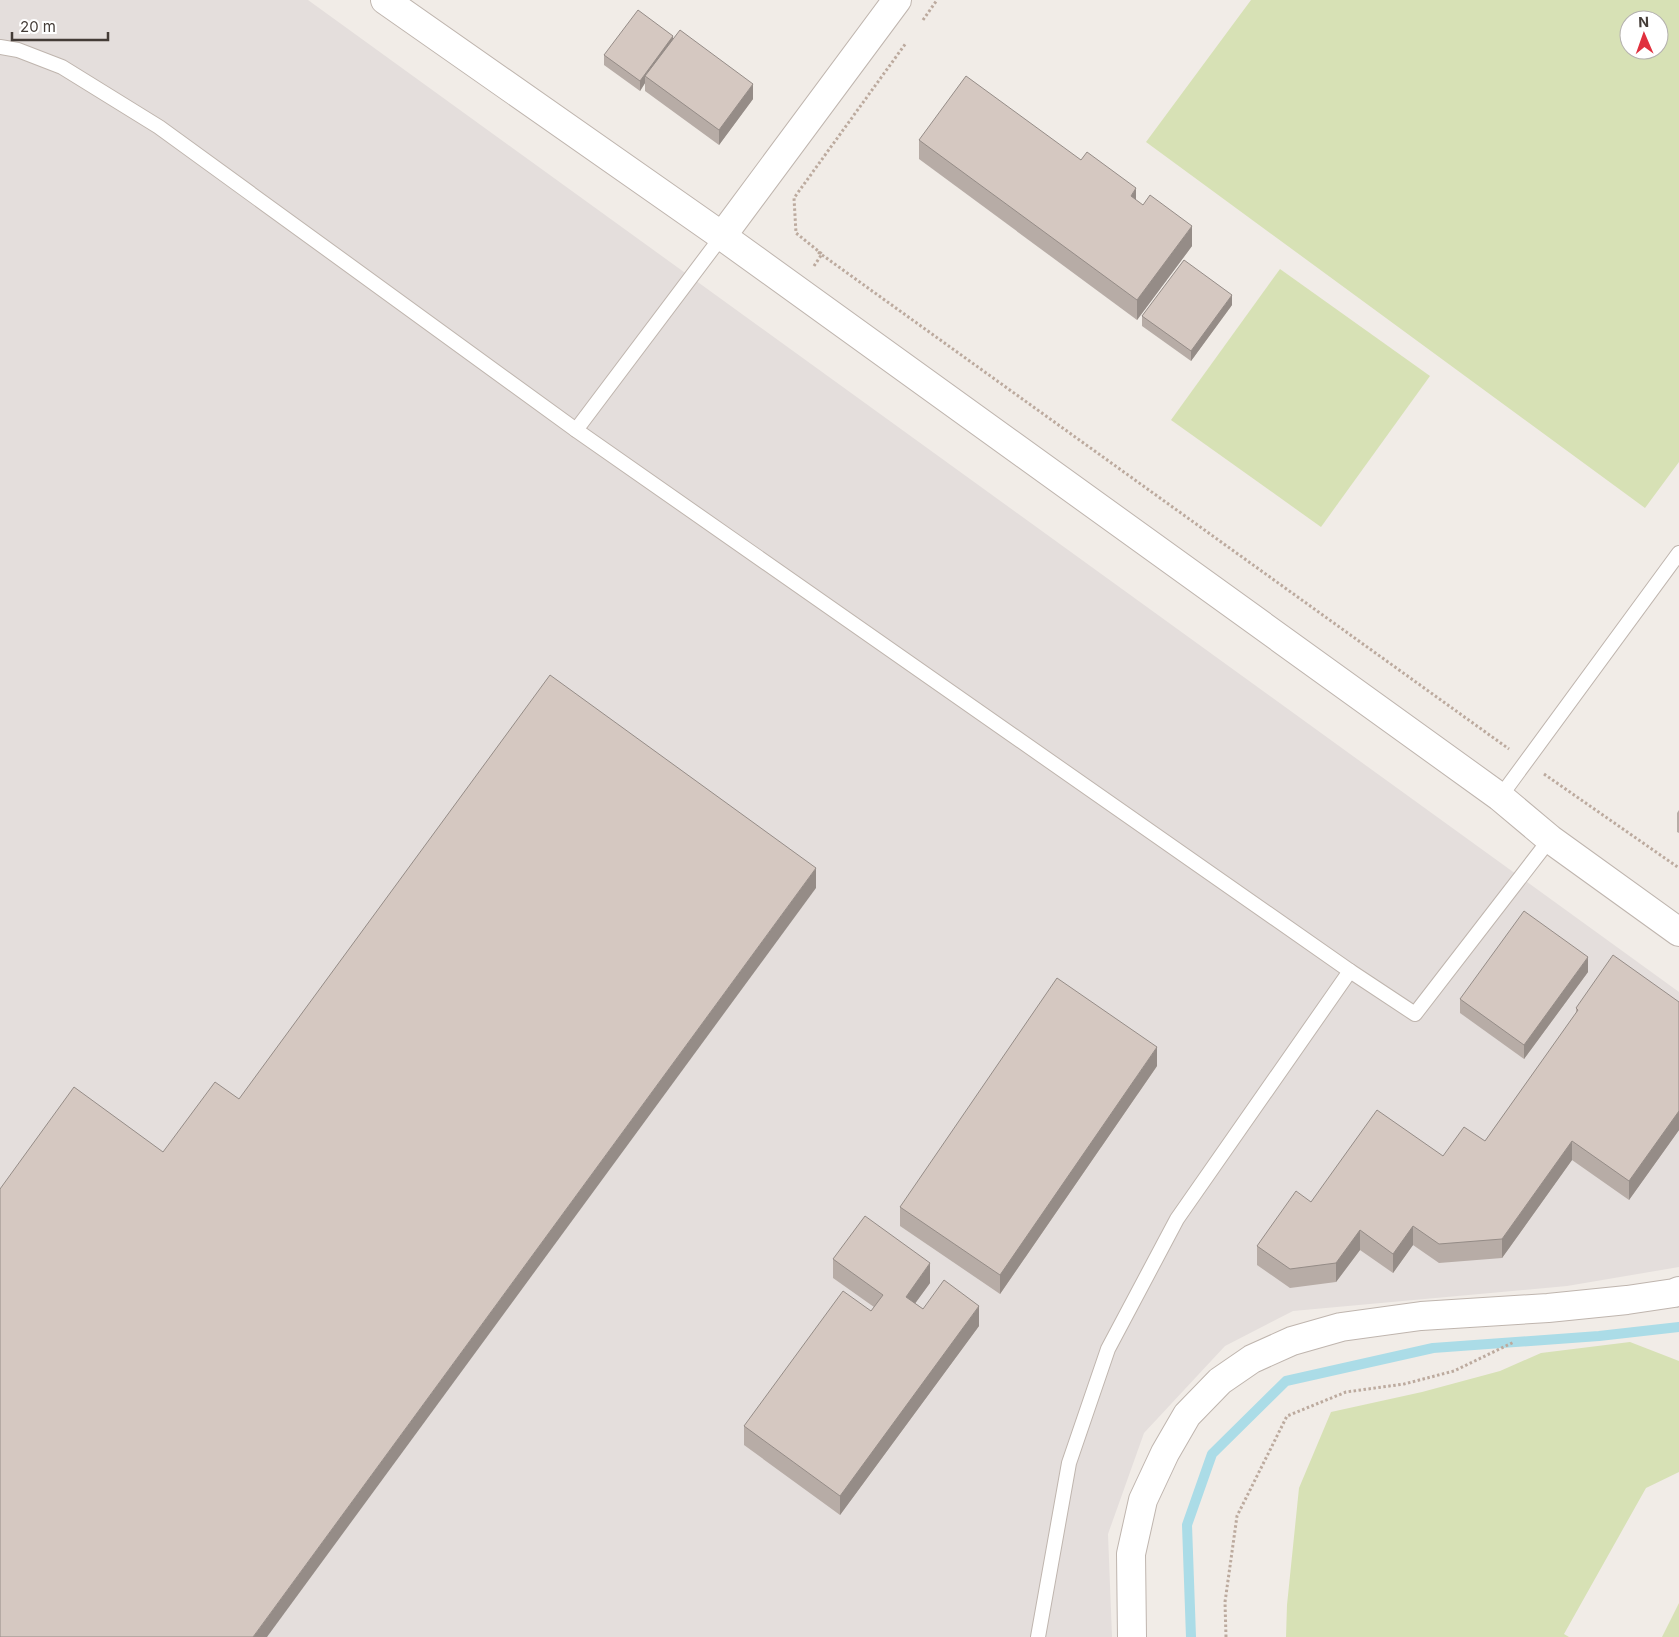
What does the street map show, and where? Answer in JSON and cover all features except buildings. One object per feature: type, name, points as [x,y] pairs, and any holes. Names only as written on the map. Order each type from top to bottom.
[{"type":"street","points":[[385,0],[722,236],[1500,797],[1550,839],[1679,932]]},
{"type":"street","points":[[722,236],[898,0]]},
{"type":"street","points":[[1132,1637],[1131,1554],[1143,1500],[1165,1453],[1187,1416],[1220,1381],[1252,1359],[1292,1341],[1341,1327],[1421,1316],[1548,1308],[1627,1300],[1679,1291]]},
{"type":"lane","points":[[0,47],[18,50],[62,67],[160,127],[576,430],[1350,971],[1415,1014],[1550,839]]},
{"type":"lane","points":[[576,430],[722,236]]},
{"type":"lane","points":[[1500,797],[1679,553]]},
{"type":"lane","points":[[1038,1637],[1068,1463],[1108,1349],[1177,1219],[1350,971]]},
{"type":"path","points":[[920,24],[937,0]]},
{"type":"path","points":[[908,40],[794,198],[796,233],[818,252],[1526,761],[1679,868]]},
{"type":"path","points":[[796,290],[822,254],[818,252]]},
{"type":"path","points":[[1226,1637],[1225,1602],[1237,1516],[1286,1416],[1346,1392],[1404,1384],[1454,1371],[1520,1339]]},
{"type":"shaded area","points":[[0,0],[308,0],[1679,992],[1679,1267],[1567,1286],[1293,1311],[1225,1346],[1144,1433],[1108,1534],[1112,1637],[0,1637]]},
{"type":"green space","points":[[1251,0],[1679,0],[1679,462],[1645,508],[1146,142]]},
{"type":"green space","points":[[1280,269],[1430,376],[1321,527],[1171,420]]},
{"type":"green space","points":[[1630,1342],[1679,1361],[1679,1472],[1646,1488],[1564,1634],[1569,1637],[1286,1637],[1287,1605],[1299,1488],[1331,1412],[1422,1392],[1500,1371],[1541,1353]]},
{"type":"green space","points":[[1679,1603],[1679,1637],[1662,1637]]},
{"type":"waterway","points":[[1191,1637],[1187,1525],[1212,1454],[1286,1381],[1433,1348],[1599,1336],[1679,1327]]}]
